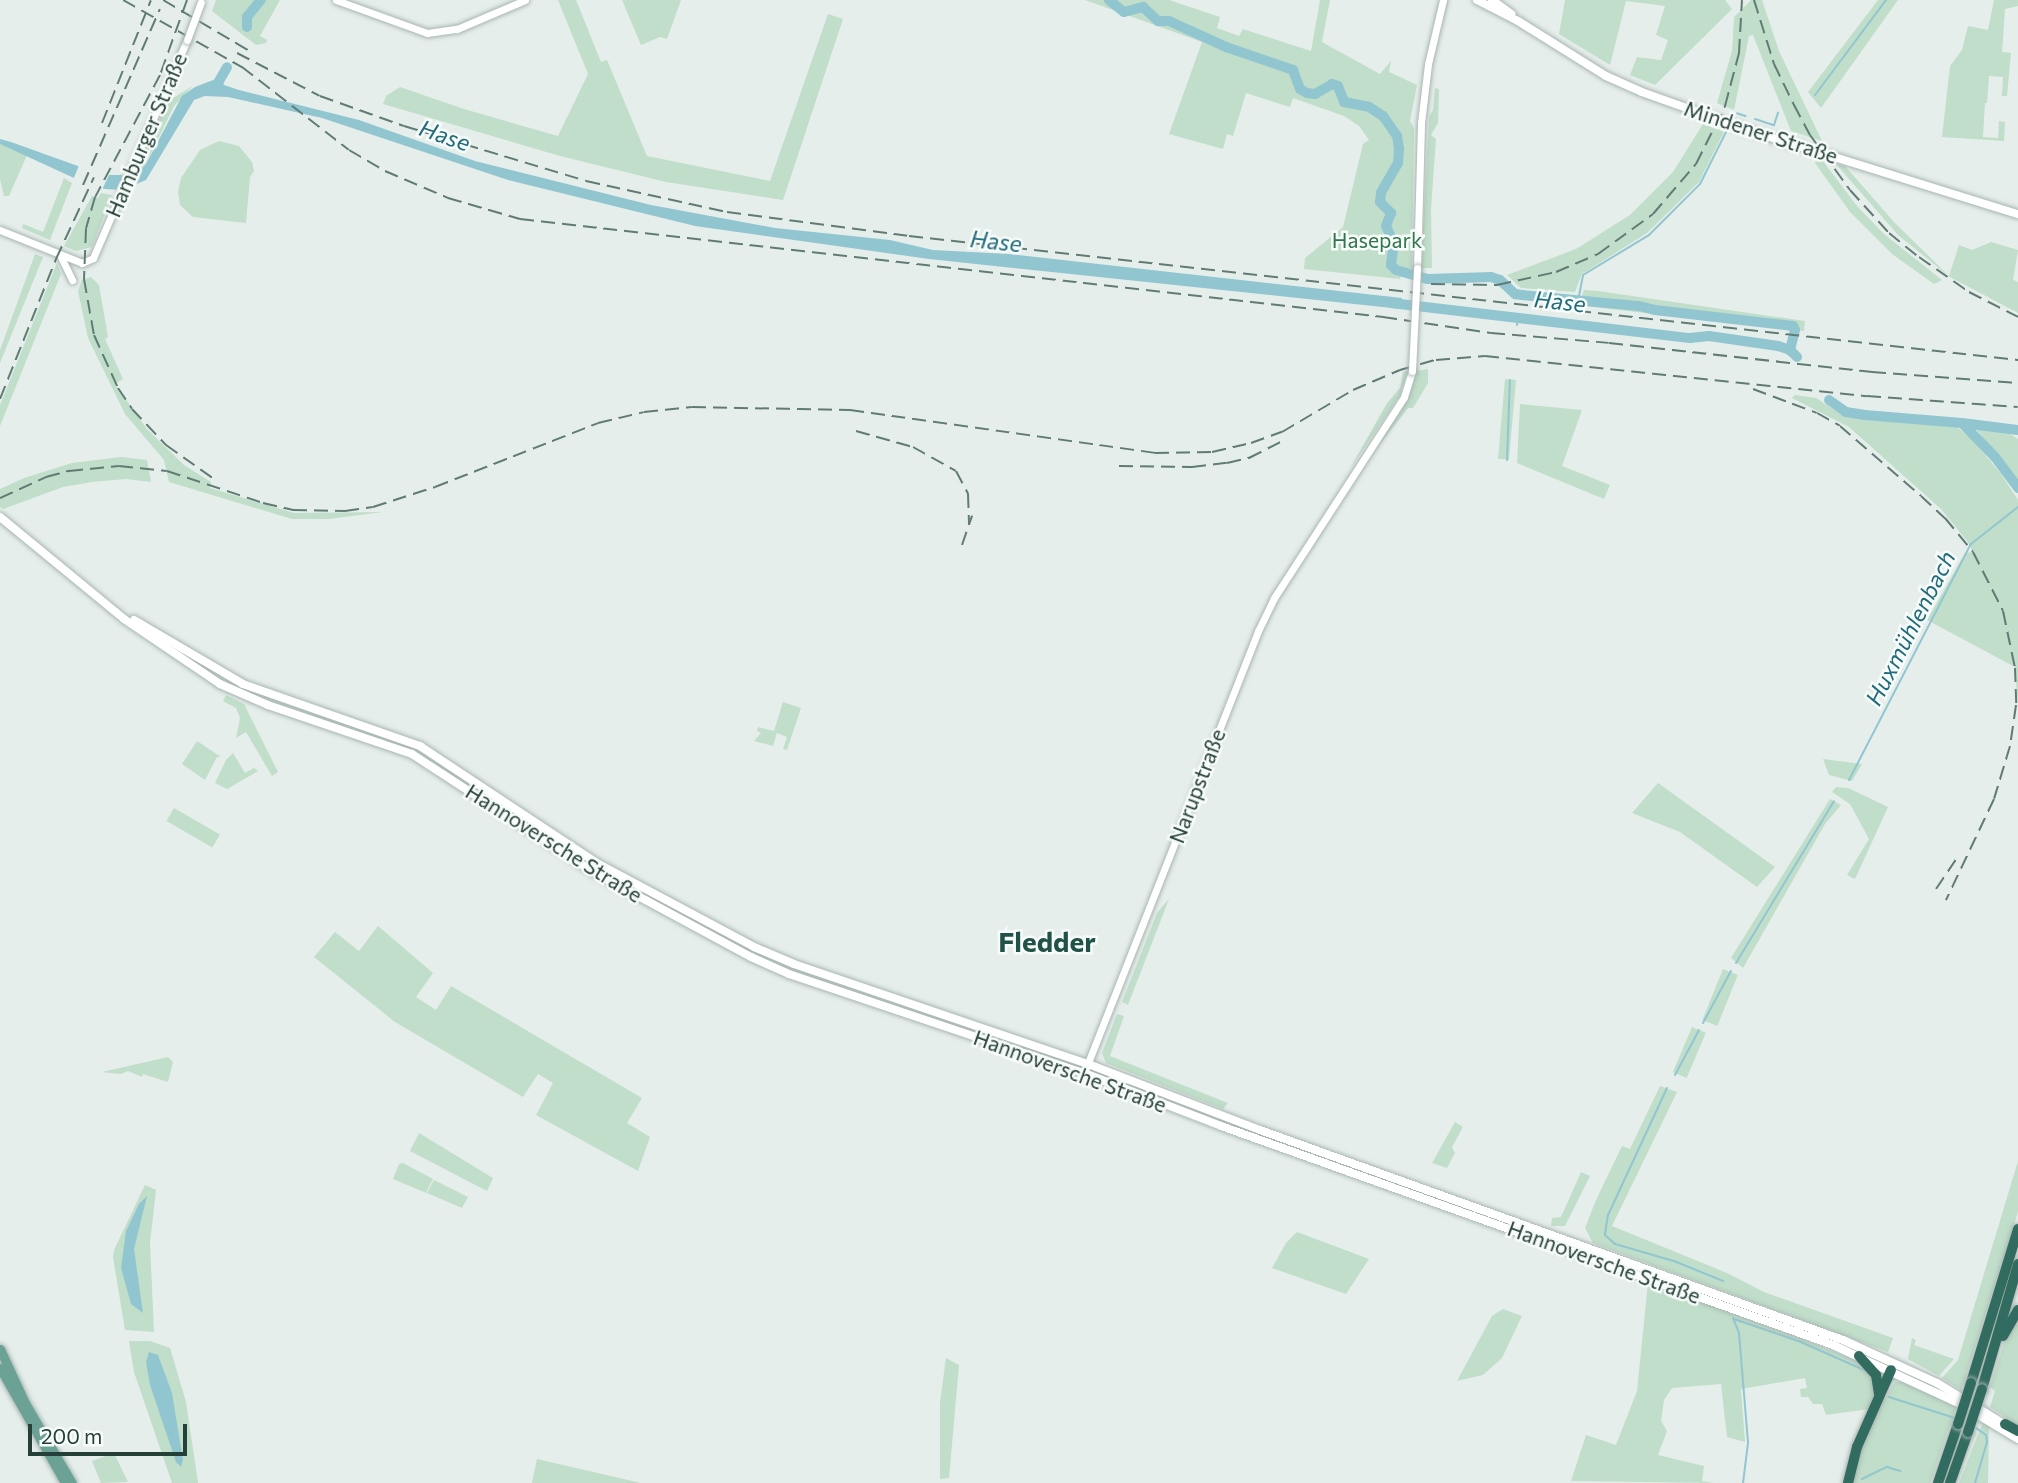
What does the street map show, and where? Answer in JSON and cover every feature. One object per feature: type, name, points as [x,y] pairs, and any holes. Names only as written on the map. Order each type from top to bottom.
[{"type":"highway","points":[[1938,1483],[2018,1230]]},
{"type":"highway","points":[[1950,1483],[1982,1389],[2018,1265]]},
{"type":"highway","points":[[1987,1370],[2018,1310]]},
{"type":"highway","points":[[1859,1356],[1876,1376],[1879,1396]]},
{"type":"highway","points":[[1848,1483],[1857,1447],[1893,1366]]},
{"type":"highway","points":[[2005,1424],[2018,1435]]},
{"type":"main road","name":"Mindener Straße","points":[[1477,0],[1518,21],[1606,76],[1658,98],[2018,215]]},
{"type":"main road","name":"Mindener Straße","points":[[1492,0],[1518,21]]},
{"type":"main road","points":[[3,519],[106,604],[158,636]]},
{"type":"main road","name":"Hannoversche Straße","points":[[158,636],[243,684],[421,746],[595,862],[754,947],[805,968],[1088,1063],[1240,1123],[1806,1326],[1963,1397],[2005,1424]]},
{"type":"main road","name":"Hannoversche Straße","points":[[158,636],[242,695],[412,754],[590,870],[751,957],[789,974],[1084,1073],[1221,1126],[1893,1366],[2018,1435]]},
{"type":"main road","points":[[0,1349],[25,1403],[72,1483]]},
{"type":"main road","points":[[0,1367],[65,1483]]},
{"type":"street","points":[[336,0],[427,33],[457,29],[525,0]]},
{"type":"street","name":"Narupstraße","points":[[1084,1073],[1258,631],[1274,598],[1404,397],[1412,371],[1421,123],[1428,64],[1443,0]]},
{"type":"street","name":"Hamburger Straße","points":[[60,255],[82,263],[98,251],[128,172],[202,1]]},
{"type":"street","points":[[0,230],[60,255],[65,260],[72,281]]},
{"type":"green space","points":[[216,0],[280,0],[260,36],[267,40],[266,43],[256,45],[212,11]]},
{"type":"green space","points":[[558,0],[576,0],[601,62],[607,60],[647,156],[770,181],[828,14],[843,19],[783,200],[666,182],[560,156],[383,104],[386,96],[400,87],[558,136],[588,74]]},
{"type":"green space","points":[[622,0],[681,0],[667,39],[660,37],[641,45]]},
{"type":"green space","name":"Hasepark","points":[[1085,0],[1169,0],[1220,17],[1217,28],[1239,36],[1243,29],[1311,51],[1320,0],[1330,0],[1322,42],[1380,74],[1391,61],[1389,72],[1417,85],[1410,121],[1414,128],[1412,268],[1402,270],[1400,279],[1304,269],[1305,258],[1343,227],[1363,144],[1369,140],[1359,126],[1344,116],[1293,98],[1290,107],[1246,93],[1233,136],[1227,134],[1223,149],[1169,134],[1202,42]]},
{"type":"green space","points":[[1565,0],[1725,0],[1732,9],[1655,85],[1630,75],[1637,57],[1661,60],[1668,40],[1656,35],[1665,6],[1626,1],[1610,65],[1559,34]]},
{"type":"green space","points":[[1751,0],[1762,0],[1779,51],[1822,141],[1791,131],[1753,35],[1749,36],[1734,110],[1717,103],[1732,51],[1734,17]]},
{"type":"green space","points":[[1878,0],[1898,0],[1821,108],[1808,92]]},
{"type":"green space","points":[[1994,0],[2018,0],[2018,6],[2005,9],[2002,52],[2011,53],[2007,96],[2002,96],[2003,77],[1989,76],[1985,103],[1983,137],[1998,138],[1999,121],[2005,122],[2004,141],[1942,137],[1950,66],[1962,50],[1968,26],[1988,30]]},
{"type":"green space","points":[[193,86],[174,106],[146,164],[134,174],[168,101]]},
{"type":"green space","points":[[1435,88],[1439,89],[1438,123],[1431,135],[1436,139],[1431,209],[1432,268],[1421,268],[1429,117],[1433,110]]},
{"type":"green space","points":[[1703,124],[1724,132],[1699,182],[1647,233],[1582,274],[1575,292],[1521,288],[1507,275],[1576,249],[1630,215],[1673,172]]},
{"type":"green space","points":[[219,141],[239,146],[252,162],[254,171],[250,177],[246,223],[193,217],[180,205],[178,192],[181,178],[200,150]]},
{"type":"green space","points":[[0,144],[27,155],[9,196],[4,196],[0,179]]},
{"type":"green space","points":[[1816,160],[1822,160],[1857,206],[1884,234],[1942,280],[1934,284],[1892,254],[1850,212],[1815,163]]},
{"type":"green space","points":[[1836,164],[1845,166],[1894,222],[1949,276],[1959,245],[1972,250],[1991,242],[2018,250],[2013,280],[2018,282],[2018,313],[1950,277],[1898,235]]},
{"type":"green space","points":[[64,178],[72,183],[50,240],[22,228],[23,224],[43,232]]},
{"type":"green space","points":[[101,193],[112,195],[92,247],[76,251],[64,246],[92,196],[98,198]]},
{"type":"green space","points":[[35,254],[43,257],[0,363],[0,350]]},
{"type":"green space","points":[[57,263],[61,274],[0,426],[0,405]]},
{"type":"green space","points":[[91,277],[99,285],[108,337],[105,339],[123,379],[115,384],[147,429],[184,465],[211,482],[210,488],[294,513],[383,512],[329,519],[292,519],[169,482],[164,460],[125,414],[88,338],[78,291],[82,280]]},
{"type":"green space","points":[[1509,290],[1582,296],[1584,290],[1598,291],[1805,321],[1804,331],[1512,298]]},
{"type":"green space","points":[[1428,369],[1428,383],[1413,408],[1408,408],[1373,453],[1407,401],[1417,371]]},
{"type":"green space","points":[[1408,371],[1400,395],[1350,469],[1387,403],[1400,388],[1403,372]]},
{"type":"green space","points":[[1505,379],[1516,380],[1509,460],[1498,459]]},
{"type":"green space","points":[[1795,395],[1816,398],[1839,413],[1860,419],[1957,427],[1973,440],[2001,474],[2018,500],[2018,706],[2015,667],[1927,620],[1965,553],[1973,552],[1967,541],[1941,509],[1849,427],[1792,398]]},
{"type":"green space","points":[[1520,404],[1582,410],[1562,466],[1610,485],[1604,499],[1517,463]]},
{"type":"green space","points":[[1973,425],[1999,427],[2018,439],[2018,481]]},
{"type":"green space","points":[[121,457],[147,460],[151,482],[126,479],[92,482],[63,487],[3,509],[0,507],[0,489],[24,478],[72,463]]},
{"type":"green space","points":[[226,695],[244,704],[278,772],[272,776],[246,732],[236,738],[240,718],[236,708],[223,701]]},
{"type":"green space","points":[[783,702],[801,708],[787,750],[783,749],[787,737],[777,733],[773,746],[754,741],[761,733],[757,731],[758,727],[774,731]]},
{"type":"green space","points":[[197,741],[221,757],[217,757],[205,780],[182,764]]},
{"type":"green space","points":[[233,753],[245,773],[254,768],[258,771],[227,789],[215,783],[226,760]]},
{"type":"green space","points":[[1823,759],[1862,764],[1852,781],[1829,775]]},
{"type":"green space","points":[[1658,783],[1775,867],[1757,887],[1680,832],[1632,813]]},
{"type":"green space","points":[[1836,787],[1848,788],[1888,807],[1855,879],[1847,875],[1869,839],[1850,804],[1832,792]]},
{"type":"green space","points":[[1830,799],[1841,805],[1825,824],[1743,968],[1731,958]]},
{"type":"green space","points":[[174,808],[220,834],[212,847],[166,821]]},
{"type":"green space","points":[[1169,899],[1128,1005],[1122,1002],[1157,913]]},
{"type":"green space","points":[[378,926],[433,973],[416,997],[436,1010],[451,986],[642,1098],[627,1123],[650,1137],[638,1171],[536,1115],[553,1083],[538,1074],[523,1097],[395,1022],[314,957],[335,932],[359,951]]},
{"type":"green space","points":[[1723,969],[1738,975],[1717,1026],[1702,1020]]},
{"type":"green space","points":[[1117,1014],[1124,1016],[1110,1056],[1228,1103],[1223,1109],[1106,1063],[1102,1053]]},
{"type":"green space","points":[[1692,1027],[1706,1033],[1687,1078],[1673,1072]]},
{"type":"green space","points":[[168,1057],[173,1062],[168,1082],[128,1071],[121,1074],[102,1072]]},
{"type":"green space","points":[[1660,1086],[1677,1092],[1612,1226],[1727,1273],[1764,1292],[1893,1338],[1888,1352],[1593,1243],[1585,1228],[1596,1200],[1622,1146],[1630,1149]]},
{"type":"green space","points":[[1455,1122],[1463,1127],[1452,1147],[1455,1153],[1447,1168],[1432,1163]]},
{"type":"green space","points":[[419,1133],[493,1178],[487,1191],[410,1151]]},
{"type":"green space","points":[[2018,1161],[2018,1212],[1961,1390],[1942,1378],[1958,1360]]},
{"type":"green space","points":[[403,1163],[433,1179],[426,1193],[393,1179],[399,1164]]},
{"type":"green space","points":[[1581,1172],[1590,1176],[1565,1226],[1551,1226],[1552,1218],[1561,1217]]},
{"type":"green space","points":[[434,1180],[468,1197],[462,1208],[427,1193]]},
{"type":"green space","points":[[145,1185],[156,1190],[150,1243],[154,1332],[125,1330],[113,1257]]},
{"type":"green space","points":[[1297,1232],[1369,1259],[1346,1294],[1272,1268],[1286,1243]]},
{"type":"green space","points":[[1648,1283],[1793,1335],[1859,1362],[1871,1372],[1875,1393],[1869,1409],[1826,1415],[1822,1404],[1813,1404],[1808,1397],[1801,1397],[1800,1389],[1807,1388],[1805,1378],[1741,1389],[1745,1442],[1727,1437],[1721,1384],[1672,1388],[1664,1400],[1661,1421],[1667,1431],[1658,1455],[1704,1466],[1702,1481],[1714,1483],[1571,1481],[1586,1435],[1616,1445],[1637,1391]]},
{"type":"green space","points":[[1503,1309],[1522,1316],[1502,1358],[1483,1375],[1457,1381],[1492,1316]]},
{"type":"green space","points":[[2018,1315],[2018,1425],[1990,1407],[1995,1391],[1990,1387],[2007,1334]]},
{"type":"green space","points":[[1912,1338],[1916,1340],[1914,1345],[1954,1359],[1939,1376],[1908,1359]]},
{"type":"green space","points":[[129,1341],[150,1341],[170,1348],[186,1402],[198,1483],[172,1483],[134,1372]]},
{"type":"green space","points":[[946,1358],[959,1365],[949,1478],[940,1479],[940,1402]]},
{"type":"green space","points":[[1895,1382],[1906,1382],[1956,1407],[1930,1483],[1851,1483],[1869,1426]]},
{"type":"green space","points":[[1983,1422],[1989,1426],[1988,1483],[1959,1483]]},
{"type":"green space","points":[[114,1453],[128,1482],[101,1483],[92,1461]]},
{"type":"green space","points":[[537,1459],[641,1483],[532,1483]]},
{"type":"water","points":[[221,77],[224,85],[239,90],[359,120],[475,161],[651,205],[775,228],[890,240],[933,250],[1009,254],[1402,298],[1401,309],[929,259],[695,226],[508,180],[322,118],[228,97],[205,96],[194,100],[146,180],[123,190],[87,184],[0,144],[0,139],[11,142],[103,175],[135,175],[146,164],[182,96],[195,87]]},
{"type":"water","points":[[147,1196],[134,1249],[143,1313],[131,1304],[121,1268],[126,1231],[139,1204]]},
{"type":"water","points":[[149,1352],[158,1355],[172,1393],[183,1460],[181,1467],[176,1462],[150,1385],[146,1362]]},
{"type":"pier","points":[[80,163],[110,173],[101,192],[73,180]]},
{"type":"waterway","name":"Hase","points":[[247,27],[247,17],[261,0]]},
{"type":"waterway","name":"Hase","points":[[1109,0],[1124,12],[1143,7],[1158,21],[1169,21],[1226,47],[1293,70],[1300,89],[1307,93],[1315,94],[1332,84],[1338,86],[1344,102],[1369,107],[1383,116],[1397,136],[1399,149],[1398,163],[1381,193],[1380,202],[1391,213],[1386,226],[1394,243],[1391,265],[1396,270],[1428,279],[1491,277],[1500,280],[1515,294],[1522,295],[1639,306],[1793,326],[1795,330],[1790,350]]},
{"type":"waterway","points":[[1815,95],[1886,0]]},
{"type":"waterway","name":"Hase","points":[[215,88],[227,67]]},
{"type":"waterway","points":[[1736,113],[1746,116]]},
{"type":"waterway","points":[[1755,119],[1774,125],[1778,113]]},
{"type":"waterway","points":[[1578,301],[1583,275],[1649,235],[1700,184],[1726,132]]},
{"type":"waterway","name":"Hase","points":[[1391,303],[1690,338],[1709,336],[1778,346],[1790,350],[1797,357]]},
{"type":"waterway","name":"Hase","points":[[1517,325],[1518,317]]},
{"type":"waterway","points":[[1507,460],[1510,380]]},
{"type":"waterway","name":"Hase","points":[[1829,400],[1846,412],[1962,423],[1995,457],[2018,488]]},
{"type":"waterway","points":[[1962,423],[2018,430]]},
{"type":"waterway","name":"Huxmühlenbach","points":[[1849,780],[1971,544],[2018,507]]},
{"type":"waterway","name":"Huxmühlenbach","points":[[1736,963],[1834,801]]},
{"type":"waterway","name":"Huxmühlenbach","points":[[1703,1023],[1731,971]]},
{"type":"waterway","name":"Huxmühlenbach","points":[[1675,1075],[1699,1030]]},
{"type":"waterway","name":"Huxmühlenbach","points":[[1667,1088],[1608,1215],[1605,1235],[1615,1244],[1674,1261],[1723,1281]]},
{"type":"waterway","name":"Huxmühlenbach","points":[[1733,1318],[1739,1333],[1748,1443],[1743,1483]]},
{"type":"waterway","points":[[1734,1319],[1801,1342],[1866,1371]]},
{"type":"waterway","points":[[1889,1397],[1955,1418]]},
{"type":"waterway","points":[[1975,1483],[1987,1442],[1986,1435],[1976,1428]]},
{"type":"waterway","points":[[1862,1479],[1887,1467],[1900,1471]]},
{"type":"railway","points":[[123,0],[242,67],[349,150],[385,171],[448,198],[520,219],[1383,317],[1491,333],[1872,372],[2018,383]]},
{"type":"railway","points":[[102,123],[151,0]]},
{"type":"railway","points":[[163,0],[253,53]]},
{"type":"railway","points":[[187,0],[160,75],[95,197],[86,229],[84,279],[94,335],[118,388],[132,409],[166,445],[214,479]]},
{"type":"railway","points":[[1431,284],[1497,285],[1556,272],[1598,254],[1653,214],[1696,164],[1725,106],[1739,53],[1742,0]]},
{"type":"railway","points":[[1754,0],[1774,64],[1794,105],[1810,135],[1850,190],[1889,233],[1919,257],[1969,292],[2018,317]]},
{"type":"railway","points":[[83,185],[160,9]]},
{"type":"railway","points":[[237,53],[320,96],[404,126],[586,181],[727,212],[909,236],[2018,360]]},
{"type":"railway","points":[[0,399],[56,259],[94,177]]},
{"type":"railway","points":[[0,498],[46,477],[69,471],[119,466],[167,471],[263,503],[293,510],[345,511],[373,507],[435,487],[598,423],[644,412],[692,407],[850,410],[1155,453],[1212,452],[1282,432],[1353,390],[1400,370],[1436,360],[1485,356],[1867,396],[2018,407]]},
{"type":"railway","points":[[1753,389],[1817,413],[1840,426],[1921,496],[1945,518],[1973,552],[2003,611],[2015,668],[2016,705],[2010,746],[1994,799],[1946,900]]},
{"type":"railway","points":[[856,431],[913,447],[956,471],[968,494],[969,524]]},
{"type":"railway","points":[[1119,466],[1192,467],[1227,463],[1249,458],[1284,440]]},
{"type":"railway","points":[[962,545],[972,516]]},
{"type":"railway","points":[[1936,889],[1957,858]]},
{"type":"district","name":"Fledder","points":[[1047,941]]}]
